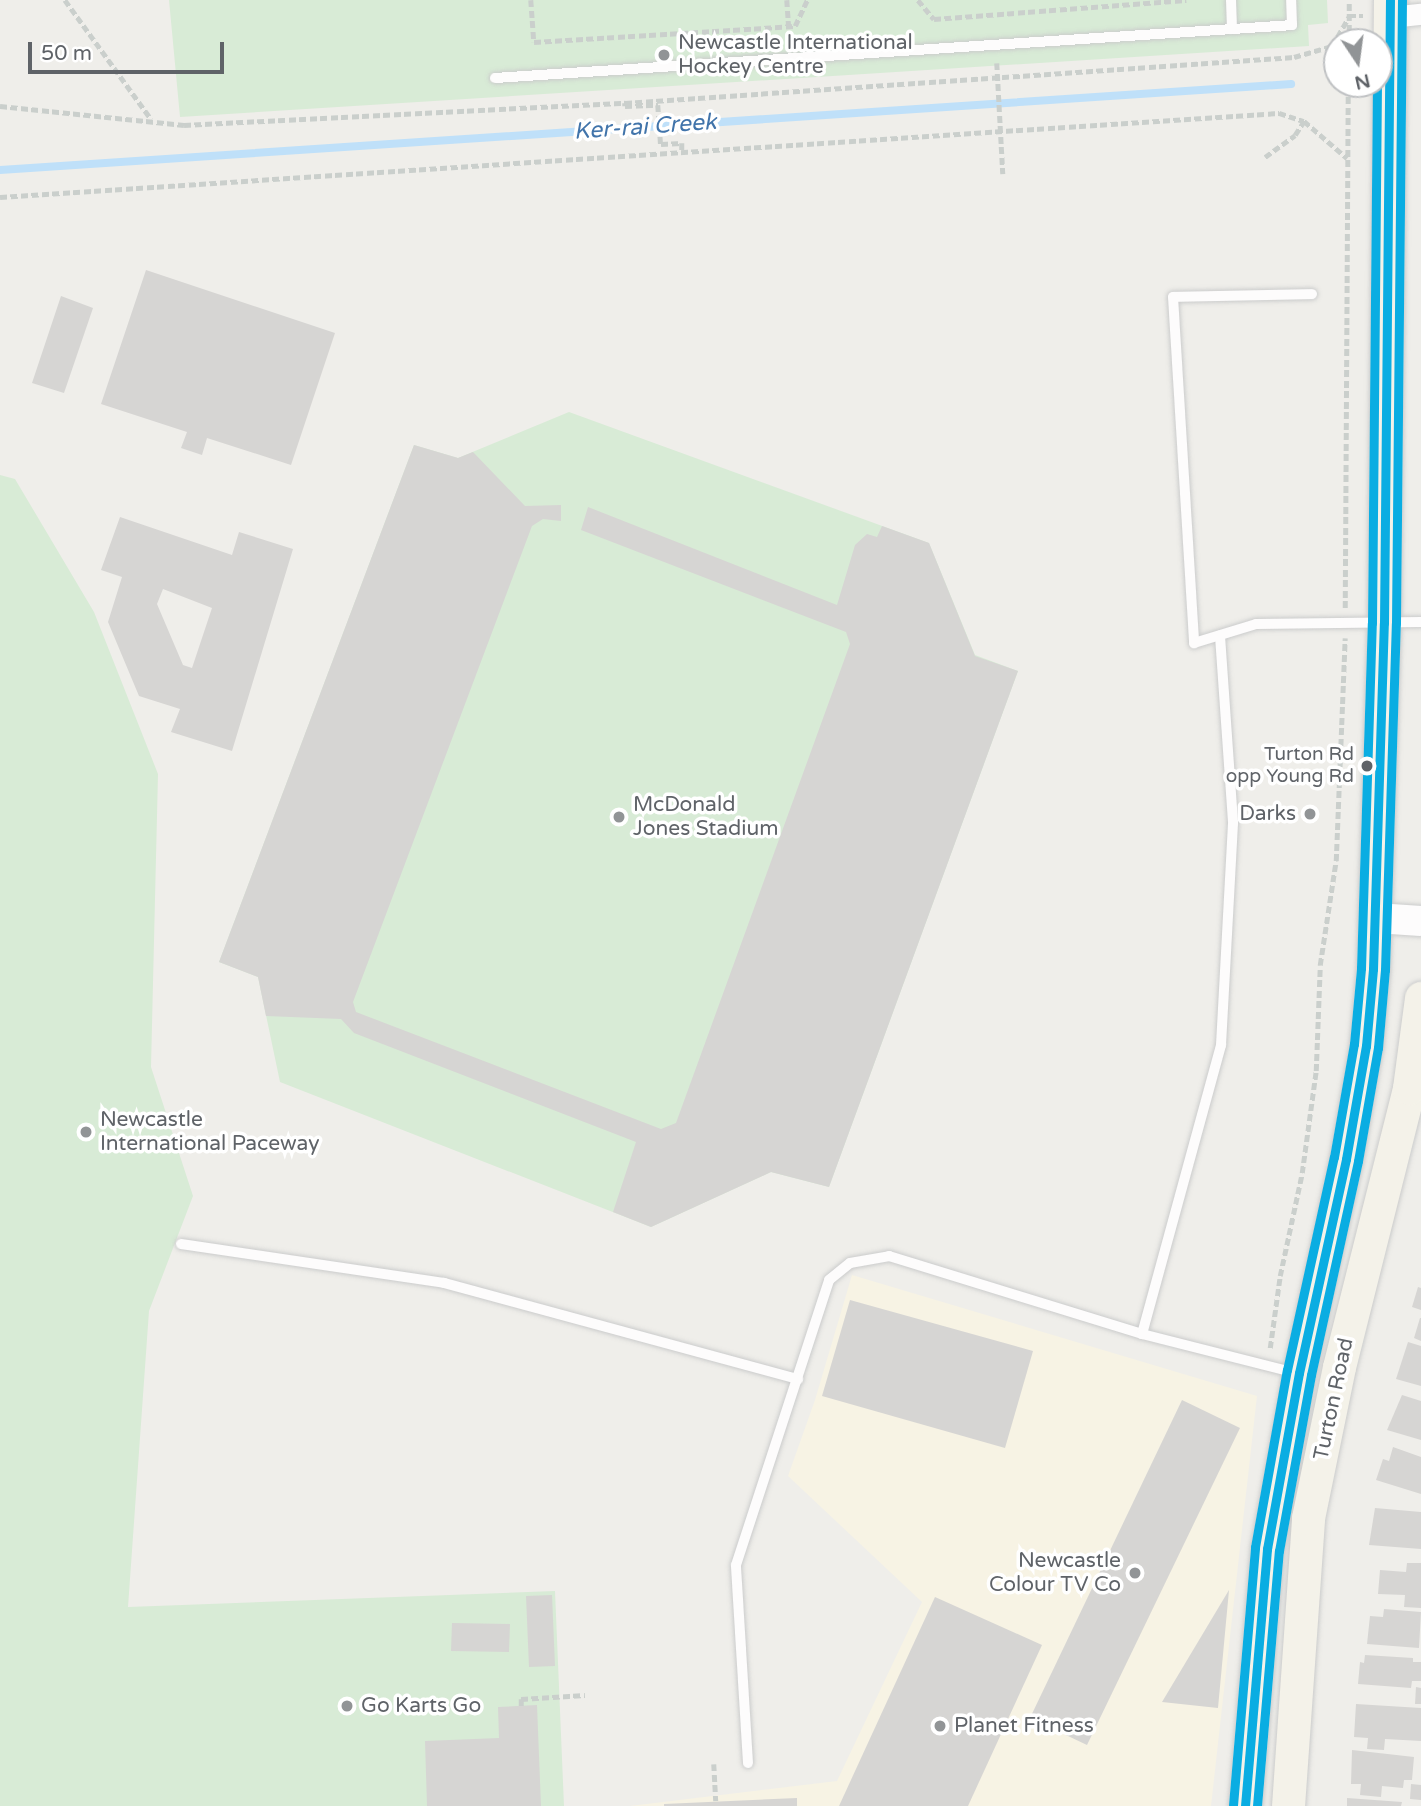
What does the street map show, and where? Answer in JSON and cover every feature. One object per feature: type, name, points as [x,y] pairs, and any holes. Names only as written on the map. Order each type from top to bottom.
[{"type":"main road","name":"Turton Road","points":[[1245,1806],[1283,1370],[1346,1159],[1366,1046],[1376,918],[1400,10]]},
{"type":"main road","name":"Turton Road","points":[[1288,1806],[1308,1518],[1339,1367],[1414,1102],[1420,1014]]},
{"type":"street","points":[[1376,918],[1421,921]]},
{"type":"lane","points":[[1231,0],[1232,29]]},
{"type":"lane","points":[[495,78],[1292,24],[1291,0]]},
{"type":"lane","points":[[1312,294],[1174,297],[1195,643],[1256,624],[1421,622]]},
{"type":"lane","points":[[1142,1334],[1221,1045],[1233,822],[1220,635]]},
{"type":"lane","points":[[181,1244],[444,1283],[797,1379]]},
{"type":"lane","points":[[748,1763],[736,1565],[829,1280],[850,1263],[889,1256],[1142,1334],[1283,1370]]},
{"type":"path","points":[[65,0],[151,119]]},
{"type":"path","points":[[531,0],[534,42],[795,26],[807,0]]},
{"type":"path","points":[[787,0],[789,26]]},
{"type":"path","points":[[918,0],[934,19],[1185,0]]},
{"type":"path","points":[[1349,0],[1349,28]]},
{"type":"path","points":[[1349,16],[1400,10]]},
{"type":"path","points":[[0,106],[151,119],[184,125],[625,103],[1294,57],[1332,46],[1349,16]]},
{"type":"path","points":[[999,85],[1003,174]]},
{"type":"path","points":[[1283,1370],[1316,1071],[1320,965],[1336,861],[1345,623],[1348,98]]},
{"type":"path","points":[[625,103],[625,106],[658,105],[661,144],[682,143],[682,153]]},
{"type":"path","points":[[0,197],[1279,113],[1304,121],[1348,158]]},
{"type":"path","points":[[1265,157],[1295,135],[1304,121]]},
{"type":"path","points":[[521,1706],[521,1699],[585,1695]]},
{"type":"path","points":[[714,1764],[716,1801]]},
{"type":"shaded area","points":[[852,1275],[1257,1396],[1211,1806],[630,1806],[837,1781],[922,1602],[788,1476],[815,1400]]},
{"type":"green space","name":"Newcastle International Hockey Centre","points":[[169,0],[1327,0],[1328,23],[1308,25],[1309,46],[180,117]]},
{"type":"green space","name":"McDonald Jones Stadium","points":[[569,412],[929,543],[975,655],[1018,671],[829,1187],[771,1172],[651,1227],[280,1082],[258,977],[219,962],[414,445],[458,458]]},
{"type":"green space","name":"Newcastle International Paceway","points":[[0,475],[15,479],[94,612],[158,774],[151,1067],[193,1196],[149,1311],[128,1607],[555,1591],[564,1806],[0,1806]]},
{"type":"building","points":[[146,270],[335,333],[291,465],[207,438],[202,455],[181,448],[187,432],[101,404]]},
{"type":"building","points":[[61,296],[93,308],[64,393],[32,383]]},
{"type":"building","points":[[414,445],[458,458],[473,452],[525,506],[561,505],[561,521],[543,519],[532,526],[353,1002],[356,1012],[661,1129],[676,1123],[850,644],[846,632],[581,530],[588,507],[837,605],[855,545],[867,534],[877,537],[882,526],[929,543],[975,656],[1018,671],[829,1187],[771,1172],[651,1227],[613,1212],[636,1142],[354,1033],[341,1019],[266,1016],[258,977],[219,962]]},
{"type":"building","points":[[120,517],[232,555],[239,532],[293,549],[232,751],[171,732],[180,709],[139,696],[108,622],[122,577],[101,570]],"holes":[[[163,589],[212,608],[192,668],[183,665],[157,604]]]},
{"type":"building","points":[[1418,1287],[1421,1288],[1421,1310],[1412,1307]]},
{"type":"building","points":[[850,1300],[1033,1351],[1005,1448],[822,1396]]},
{"type":"building","points":[[1421,1318],[1421,1341],[1414,1338]]},
{"type":"building","points":[[1408,1342],[1421,1346],[1421,1386],[1396,1379]]},
{"type":"building","points":[[1402,1395],[1421,1401],[1421,1440],[1387,1430]]},
{"type":"building","name":"Newcastle Colour TV Co","points":[[1182,1400],[1240,1428],[1087,1745],[1030,1718]]},
{"type":"building","points":[[1393,1447],[1421,1457],[1421,1494],[1376,1480],[1383,1459],[1389,1461]]},
{"type":"building","points":[[1375,1508],[1421,1512],[1421,1549],[1369,1545]]},
{"type":"building","points":[[1407,1563],[1421,1563],[1421,1608],[1404,1607],[1405,1595],[1378,1594],[1380,1570],[1406,1572]]},
{"type":"building","points":[[1229,1590],[1218,1708],[1162,1702]]},
{"type":"building","points":[[552,1595],[555,1666],[529,1667],[526,1596]]},
{"type":"building","name":"Planet Fitness","points":[[935,1597],[1042,1645],[968,1806],[839,1806]]},
{"type":"building","points":[[1384,1609],[1421,1612],[1419,1648],[1367,1644],[1370,1616],[1383,1617]]},
{"type":"building","points":[[452,1623],[510,1624],[509,1652],[451,1651]]},
{"type":"building","points":[[1365,1655],[1413,1658],[1413,1662],[1421,1662],[1421,1681],[1412,1681],[1411,1688],[1358,1684],[1360,1662],[1364,1663]]},
{"type":"building","points":[[1416,1687],[1421,1688],[1421,1704],[1415,1704]]},
{"type":"building","points":[[1356,1704],[1421,1708],[1421,1741],[1385,1739],[1384,1750],[1367,1749],[1368,1738],[1354,1737]]},
{"type":"building","points":[[537,1705],[541,1806],[427,1806],[425,1741],[499,1738],[498,1707]]},
{"type":"building","points":[[1352,1750],[1414,1757],[1412,1780],[1404,1780],[1403,1788],[1382,1786],[1381,1797],[1360,1795],[1361,1784],[1351,1784]]},
{"type":"building","points":[[1411,1784],[1421,1785],[1421,1800],[1410,1799]]},
{"type":"building","points":[[797,1798],[797,1806],[664,1806],[664,1804]]},
{"type":"building","points":[[1347,1798],[1402,1802],[1401,1806],[1347,1806]]},
{"type":"waterway","name":"Ker-rai Creek","points":[[0,170],[1291,84]]},
{"type":"transit line","points":[[1245,1806],[1267,1549],[1299,1373],[1346,1159],[1366,1046],[1373,969],[1384,623],[1390,0]]},
{"type":"transit line","points":[[1257,1806],[1279,1551],[1311,1375],[1358,1161],[1378,1048],[1385,970],[1396,623],[1402,0]]},
{"type":"transit line","points":[[1233,1805],[1255,1547],[1287,1370],[1334,1157],[1354,1044],[1361,968],[1372,623],[1377,98]]},
{"type":"place","name":"Newcastle International Hockey Centre","points":[[664,55]]},
{"type":"place","name":"Turton Rd opp Young Rd","points":[[1367,766]]},
{"type":"place","name":"Darks","points":[[1310,814]]},
{"type":"place","name":"McDonald Jones Stadium","points":[[619,817]]},
{"type":"place","name":"Newcastle International Paceway","points":[[86,1132]]},
{"type":"place","name":"Newcastle Colour TV Co","points":[[1135,1573]]},
{"type":"place","name":"Go Karts Go","points":[[347,1706]]},
{"type":"place","name":"Planet Fitness","points":[[940,1726]]}]
